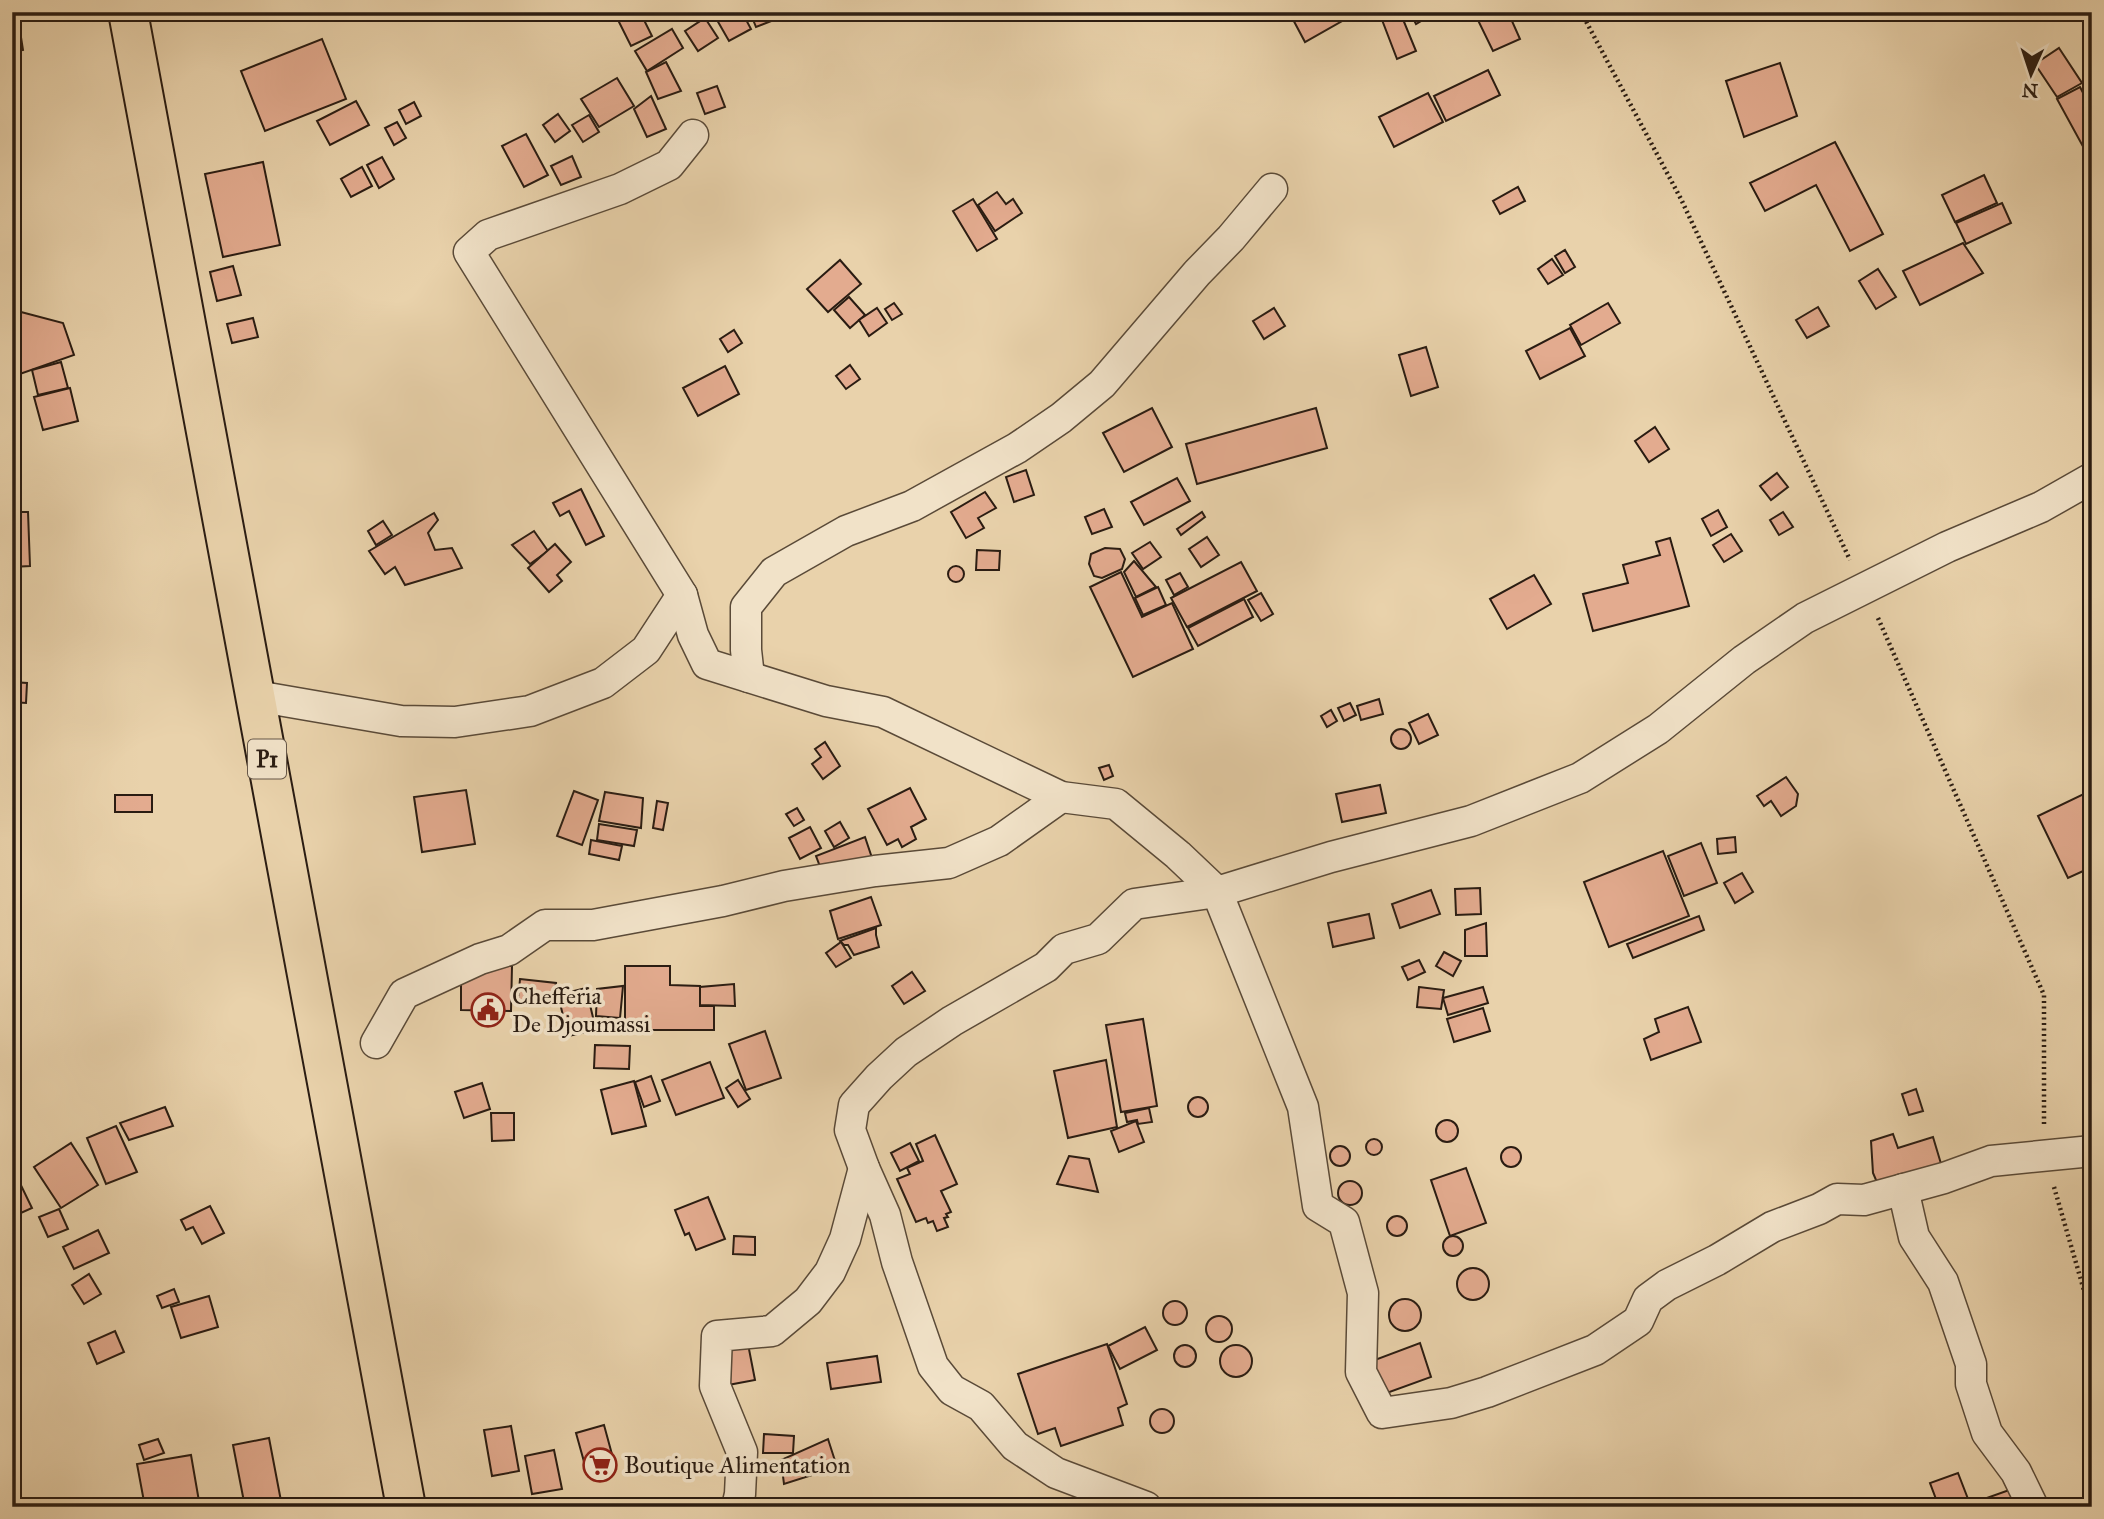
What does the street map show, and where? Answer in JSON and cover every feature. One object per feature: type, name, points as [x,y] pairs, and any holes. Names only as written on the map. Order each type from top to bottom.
[{"type":"main road","name":"P1","points":[[128,12],[406,1507]]},
{"type":"street","points":[[693,135],[669,165],[620,189],[488,235],[470,252],[682,595],[694,635],[707,664],[825,701],[883,712],[1061,797],[1116,804],[1178,855],[1217,892],[1303,1107],[1318,1206],[1344,1222],[1363,1293],[1361,1373],[1382,1413],[1451,1403],[1487,1392],[1595,1350],[1638,1321],[1647,1299],[1667,1285],[1717,1260],[1772,1227],[1837,1199],[1864,1200],[1944,1178],[1991,1161],[2092,1151]]},
{"type":"street","points":[[749,677],[746,607],[775,572],[846,531],[912,506],[1017,448],[1061,418],[1101,384],[1272,189]]},
{"type":"street","points":[[1146,1507],[1056,1473],[1016,1446],[981,1406],[952,1390],[933,1366],[897,1262],[885,1215],[850,1130],[854,1105],[879,1077],[906,1052],[953,1021],[1046,967],[1064,949],[1097,939],[1134,904],[1217,892],[1331,857],[1471,821],[1580,778],[1658,729],[1744,660],[1805,618],[1947,547],[2041,506],[2092,478]]},
{"type":"street","points":[[256,696],[401,721],[455,722],[530,711],[603,684],[646,650],[682,595]]},
{"type":"street","points":[[376,1043],[404,993],[480,959],[509,950],[545,925],[593,925],[723,901],[784,886],[875,871],[949,863],[999,841],[1061,797]]},
{"type":"street","points":[[737,1507],[742,1452],[716,1386],[717,1336],[772,1331],[808,1301],[830,1272],[845,1239],[864,1168]]},
{"type":"street","points":[[1903,1189],[1914,1237],[1943,1282],[1971,1364],[1971,1384],[1987,1433],[2016,1472],[2033,1507]]},
{"type":"path","points":[[1581,12],[1681,199],[1908,684],[2044,995],[2045,1155],[2092,1318]]},
{"type":"building","points":[[614,12],[640,12],[652,36],[631,46]]},
{"type":"building","points":[[729,12],[738,12],[740,16],[743,14],[751,29],[729,41],[717,20]]},
{"type":"building","points":[[750,12],[786,12],[787,15],[756,27]]},
{"type":"building","points":[[1289,12],[1358,12],[1305,42]]},
{"type":"building","points":[[1379,12],[1400,12],[1416,51],[1397,59]]},
{"type":"building","points":[[1410,12],[1436,12],[1416,24]]},
{"type":"building","points":[[1474,12],[1508,12],[1520,39],[1493,51]]},
{"type":"building","points":[[705,18],[718,38],[698,51],[685,31]]},
{"type":"building","points":[[672,29],[683,48],[647,71],[635,51]]},
{"type":"building","points":[[20,31],[23,50],[12,52],[12,33]]},
{"type":"building","points":[[322,39],[346,99],[265,131],[241,71]]},
{"type":"building","points":[[2059,48],[2082,83],[2057,97],[2035,64]]},
{"type":"building","points":[[666,62],[681,91],[658,99],[646,72]]},
{"type":"building","points":[[1780,63],[1797,116],[1744,137],[1726,81]]},
{"type":"building","points":[[1488,70],[1500,95],[1446,121],[1434,96]]},
{"type":"building","points":[[617,78],[634,106],[599,127],[581,99]]},
{"type":"building","points":[[717,86],[725,107],[705,114],[697,93]]},
{"type":"building","points":[[2080,87],[2092,110],[2092,149],[2086,152],[2057,99]]},
{"type":"building","points":[[1428,93],[1443,122],[1394,147],[1379,117]]},
{"type":"building","points":[[651,96],[666,129],[647,137],[634,109]]},
{"type":"building","points":[[356,101],[369,125],[330,145],[317,121]]},
{"type":"building","points":[[414,102],[421,116],[406,124],[399,110]]},
{"type":"building","points":[[558,114],[570,131],[555,142],[543,125]]},
{"type":"building","points":[[589,115],[599,132],[583,142],[572,125]]},
{"type":"building","points":[[397,122],[406,138],[394,145],[385,128]]},
{"type":"building","points":[[526,134],[548,175],[524,187],[502,146]]},
{"type":"building","points":[[1835,142],[1883,234],[1850,251],[1816,185],[1765,211],[1750,183]]},
{"type":"building","points":[[572,156],[581,177],[561,185],[551,166]]},
{"type":"building","points":[[382,157],[394,179],[379,188],[367,165]]},
{"type":"building","points":[[263,162],[280,245],[223,257],[205,174]]},
{"type":"building","points":[[362,167],[372,186],[351,197],[341,179]]},
{"type":"building","points":[[1984,175],[1997,203],[1955,222],[1942,195]]},
{"type":"building","points":[[1518,187],[1525,201],[1500,214],[1493,201]]},
{"type":"building","points":[[997,192],[1006,204],[1013,199],[1022,213],[995,231],[978,205]]},
{"type":"building","points":[[973,199],[997,239],[977,251],[953,211]]},
{"type":"building","points":[[2002,203],[2011,223],[1966,244],[1956,223]]},
{"type":"building","points":[[1963,243],[1983,273],[1920,305],[1903,271]]},
{"type":"building","points":[[1565,250],[1575,267],[1565,273],[1555,256]]},
{"type":"building","points":[[1552,259],[1563,275],[1548,284],[1538,269]]},
{"type":"building","points":[[840,260],[861,284],[828,312],[807,289]]},
{"type":"building","points":[[233,266],[241,295],[217,301],[210,272]]},
{"type":"building","points":[[1878,269],[1896,297],[1876,309],[1859,281]]},
{"type":"building","points":[[849,297],[865,315],[850,328],[834,310]]},
{"type":"building","points":[[894,303],[902,314],[892,320],[885,309]]},
{"type":"building","points":[[1608,303],[1620,323],[1581,345],[1570,325]]},
{"type":"building","points":[[1818,307],[1829,326],[1807,338],[1796,320]]},
{"type":"building","points":[[877,308],[887,323],[869,336],[859,320]]},
{"type":"building","points":[[1274,308],[1285,326],[1264,339],[1253,321]]},
{"type":"building","points":[[21,312],[63,323],[74,355],[17,375],[12,364],[12,315]]},
{"type":"building","points":[[253,318],[258,337],[232,343],[227,324]]},
{"type":"building","points":[[1570,328],[1585,356],[1540,379],[1526,351]]},
{"type":"building","points":[[734,330],[742,343],[728,352],[720,339]]},
{"type":"building","points":[[1426,347],[1438,387],[1411,396],[1399,355]]},
{"type":"building","points":[[61,362],[68,388],[38,395],[32,370]]},
{"type":"building","points":[[850,365],[860,379],[846,389],[836,376]]},
{"type":"building","points":[[725,366],[739,394],[698,416],[683,388]]},
{"type":"building","points":[[70,388],[78,421],[43,430],[34,397]]},
{"type":"building","points":[[1152,408],[1172,447],[1124,472],[1103,433]]},
{"type":"building","points":[[1316,408],[1327,448],[1197,484],[1186,444]]},
{"type":"building","points":[[1655,427],[1669,449],[1649,462],[1635,441]]},
{"type":"building","points":[[1026,470],[1034,495],[1014,502],[1006,477]]},
{"type":"building","points":[[1777,473],[1788,487],[1771,500],[1760,486]]},
{"type":"building","points":[[1177,478],[1190,501],[1144,525],[1131,502]]},
{"type":"building","points":[[581,489],[604,536],[586,545],[569,511],[560,516],[553,503]]},
{"type":"building","points":[[985,492],[996,508],[978,518],[984,528],[966,538],[951,512]]},
{"type":"building","points":[[1104,509],[1112,527],[1092,534],[1085,517]]},
{"type":"building","points":[[1718,510],[1727,527],[1711,536],[1702,519]]},
{"type":"building","points":[[12,512],[28,512],[30,566],[12,567]]},
{"type":"building","points":[[1202,512],[1205,517],[1181,535],[1177,529]]},
{"type":"building","points":[[1783,512],[1793,527],[1779,535],[1770,520]]},
{"type":"building","points":[[434,513],[438,520],[428,533],[435,550],[452,548],[462,568],[405,585],[395,567],[385,574],[369,551]]},
{"type":"building","points":[[383,521],[392,535],[376,545],[368,531]]},
{"type":"building","points":[[534,531],[548,551],[530,564],[512,545]]},
{"type":"building","points":[[1731,534],[1742,551],[1724,562],[1713,545]]},
{"type":"building","points":[[1207,537],[1219,555],[1201,567],[1189,549]]},
{"type":"building","points":[[1670,538],[1689,606],[1593,631],[1583,594],[1628,583],[1623,565],[1660,555],[1656,542]]},
{"type":"building","points":[[1150,542],[1161,557],[1143,569],[1132,553]]},
{"type":"building","points":[[555,544],[571,562],[557,575],[562,581],[549,592],[528,568]]},
{"type":"building","points":[[1105,548],[1120,549],[1125,559],[1122,569],[1102,578],[1094,576],[1089,564],[1091,554]]},
{"type":"building","points":[[977,550],[1000,551],[999,570],[976,570]]},
{"type":"building","points":[[1134,561],[1156,587],[1136,597],[1124,572]]},
{"type":"building","points":[[1241,562],[1257,591],[1187,627],[1171,598]]},
{"type":"building","points":[[956,566],[962,568],[962,580],[956,582],[950,580],[948,574],[950,568]]},
{"type":"building","points":[[1121,572],[1142,617],[1172,603],[1193,649],[1133,677],[1090,587]]},
{"type":"building","points":[[1180,573],[1188,587],[1174,595],[1166,580]]},
{"type":"building","points":[[1534,575],[1551,604],[1507,629],[1490,599]]},
{"type":"building","points":[[1158,587],[1166,605],[1143,615],[1135,598]]},
{"type":"building","points":[[1261,593],[1273,614],[1261,621],[1248,600]]},
{"type":"building","points":[[1244,599],[1253,617],[1198,646],[1188,628]]},
{"type":"building","points":[[12,682],[27,683],[26,703],[12,702]]},
{"type":"building","points":[[1379,699],[1383,714],[1361,720],[1357,706]]},
{"type":"building","points":[[1350,703],[1356,715],[1344,721],[1338,708]]},
{"type":"building","points":[[1331,710],[1337,721],[1327,727],[1321,716]]},
{"type":"building","points":[[1428,714],[1438,735],[1419,744],[1409,723]]},
{"type":"building","points":[[1397,729],[1405,729],[1411,739],[1405,749],[1397,749],[1391,743],[1391,735]]},
{"type":"building","points":[[825,742],[840,766],[823,779],[812,764],[821,757],[815,749]]},
{"type":"building","points":[[1109,765],[1113,776],[1104,780],[1099,768]]},
{"type":"building","points":[[1786,777],[1798,794],[1796,806],[1781,816],[1771,801],[1764,806],[1757,796]]},
{"type":"building","points":[[1380,785],[1386,813],[1342,822],[1336,794]]},
{"type":"building","points":[[910,788],[926,819],[911,827],[916,839],[902,847],[898,839],[887,845],[868,809]]},
{"type":"building","points":[[466,790],[475,844],[422,852],[414,797]]},
{"type":"building","points":[[2092,790],[2092,867],[2068,878],[2038,816]]},
{"type":"building","points":[[574,791],[598,800],[582,845],[557,836]]},
{"type":"building","points":[[605,792],[643,798],[641,828],[599,821]]},
{"type":"building","points":[[115,795],[152,795],[152,812],[115,812]]},
{"type":"building","points":[[657,801],[668,803],[663,830],[653,828]]},
{"type":"building","points":[[797,808],[804,820],[794,826],[786,814]]},
{"type":"building","points":[[840,822],[849,838],[834,847],[825,831]]},
{"type":"building","points":[[599,824],[637,830],[634,846],[597,840]]},
{"type":"building","points":[[810,827],[821,848],[800,859],[789,838]]},
{"type":"building","points":[[865,837],[872,858],[824,877],[816,856]]},
{"type":"building","points":[[1735,837],[1736,852],[1718,854],[1717,839]]},
{"type":"building","points":[[591,840],[622,846],[619,860],[589,854]]},
{"type":"building","points":[[1701,843],[1717,883],[1684,896],[1668,856]]},
{"type":"building","points":[[1663,851],[1689,916],[1609,947],[1584,882]]},
{"type":"building","points":[[1742,873],[1753,892],[1735,903],[1724,883]]},
{"type":"building","points":[[1480,888],[1481,914],[1456,915],[1455,889]]},
{"type":"building","points":[[1431,890],[1440,914],[1400,928],[1392,904]]},
{"type":"building","points":[[871,897],[881,925],[838,939],[830,911]]},
{"type":"building","points":[[1369,914],[1374,938],[1333,947],[1328,923]]},
{"type":"building","points":[[1699,916],[1704,930],[1633,958],[1627,944]]},
{"type":"building","points":[[1486,923],[1487,956],[1465,956],[1465,930]]},
{"type":"building","points":[[876,928],[879,947],[854,955],[848,945],[840,941]]},
{"type":"building","points":[[841,942],[851,958],[836,967],[826,953]]},
{"type":"building","points":[[1444,952],[1461,961],[1453,976],[1436,966]]},
{"type":"building","points":[[1419,960],[1425,972],[1408,980],[1402,967]]},
{"type":"building","points":[[476,965],[512,966],[511,1011],[461,1010],[461,973]]},
{"type":"building","points":[[625,966],[670,966],[670,985],[700,986],[700,1006],[714,1006],[714,1030],[625,1030]]},
{"type":"building","points":[[912,972],[925,991],[904,1004],[892,986]]},
{"type":"building","points":[[520,979],[556,983],[553,1006],[518,1002]]},
{"type":"building","points":[[734,984],[735,1006],[700,1005],[700,987]]},
{"type":"building","points":[[623,986],[620,1018],[596,1016],[597,989]]},
{"type":"building","points":[[1419,987],[1444,990],[1441,1009],[1417,1007]]},
{"type":"building","points":[[1483,987],[1488,1003],[1448,1015],[1443,998]]},
{"type":"building","points":[[586,988],[596,1030],[568,1036],[558,995]]},
{"type":"building","points":[[1688,1007],[1701,1042],[1651,1060],[1644,1039],[1659,1032],[1655,1019]]},
{"type":"building","points":[[1483,1008],[1490,1031],[1454,1042],[1447,1019]]},
{"type":"building","points":[[1143,1019],[1157,1106],[1121,1112],[1106,1025]]},
{"type":"building","points":[[765,1031],[781,1078],[746,1090],[729,1044]]},
{"type":"building","points":[[595,1045],[630,1046],[629,1069],[594,1068]]},
{"type":"building","points":[[1106,1060],[1117,1127],[1068,1138],[1054,1071]]},
{"type":"building","points":[[710,1062],[724,1098],[676,1115],[662,1080]]},
{"type":"building","points":[[651,1076],[660,1101],[644,1107],[635,1082]]},
{"type":"building","points":[[738,1080],[750,1099],[738,1107],[726,1088]]},
{"type":"building","points":[[634,1081],[646,1126],[612,1134],[601,1090]]},
{"type":"building","points":[[482,1083],[490,1109],[464,1118],[455,1092]]},
{"type":"building","points":[[1916,1089],[1923,1111],[1909,1115],[1902,1094]]},
{"type":"building","points":[[1198,1097],[1205,1100],[1208,1107],[1205,1114],[1198,1117],[1191,1114],[1188,1107],[1191,1100]]},
{"type":"building","points":[[165,1107],[173,1126],[129,1140],[120,1123]]},
{"type":"building","points":[[1149,1108],[1152,1122],[1127,1122],[1125,1113]]},
{"type":"building","points":[[491,1113],[514,1113],[514,1140],[492,1141]]},
{"type":"building","points":[[1447,1120],[1455,1123],[1458,1131],[1455,1139],[1447,1142],[1439,1139],[1436,1131],[1439,1123]]},
{"type":"building","points":[[1136,1121],[1144,1142],[1119,1152],[1111,1131]]},
{"type":"building","points":[[116,1126],[137,1172],[106,1184],[87,1138]]},
{"type":"building","points":[[1893,1134],[1898,1148],[1933,1137],[1942,1167],[1879,1187],[1873,1173],[1871,1141]]},
{"type":"building","points":[[935,1135],[957,1184],[941,1191],[951,1212],[944,1218],[948,1227],[937,1231],[933,1221],[928,1223],[926,1218],[916,1222],[897,1179],[910,1174],[907,1168],[923,1161],[916,1144]]},
{"type":"building","points":[[1374,1139],[1380,1141],[1380,1153],[1374,1155],[1368,1153],[1366,1147],[1368,1141]]},
{"type":"building","points":[[71,1143],[98,1185],[61,1208],[34,1167]]},
{"type":"building","points":[[910,1143],[919,1161],[900,1171],[891,1153]]},
{"type":"building","points":[[1336,1146],[1344,1146],[1350,1156],[1344,1166],[1336,1166],[1330,1160],[1330,1152]]},
{"type":"building","points":[[1511,1147],[1518,1150],[1521,1157],[1518,1164],[1511,1167],[1504,1164],[1501,1157],[1504,1150]]},
{"type":"building","points":[[1069,1156],[1089,1159],[1098,1192],[1057,1184]]},
{"type":"building","points":[[1466,1168],[1486,1223],[1450,1236],[1431,1180]]},
{"type":"building","points":[[15,1173],[32,1208],[12,1217],[12,1174]]},
{"type":"building","points":[[1350,1181],[1361,1188],[1362,1193],[1355,1204],[1350,1205],[1339,1198],[1338,1193],[1345,1182]]},
{"type":"building","points":[[708,1197],[725,1239],[696,1250],[689,1233],[685,1235],[675,1210]]},
{"type":"building","points":[[210,1206],[224,1233],[202,1244],[193,1227],[186,1230],[181,1220]]},
{"type":"building","points":[[59,1209],[68,1229],[48,1237],[39,1217]]},
{"type":"building","points":[[1393,1216],[1401,1216],[1407,1226],[1401,1236],[1393,1236],[1387,1230],[1387,1222]]},
{"type":"building","points":[[98,1230],[109,1253],[74,1269],[63,1247]]},
{"type":"building","points":[[734,1236],[755,1237],[755,1255],[733,1254]]},
{"type":"building","points":[[1449,1236],[1457,1236],[1463,1246],[1457,1256],[1449,1256],[1443,1250],[1443,1242]]},
{"type":"building","points":[[1473,1268],[1484,1273],[1489,1284],[1484,1295],[1473,1300],[1462,1295],[1457,1284],[1462,1273]]},
{"type":"building","points":[[89,1274],[101,1294],[84,1304],[72,1285]]},
{"type":"building","points":[[174,1289],[179,1302],[162,1308],[157,1296]]},
{"type":"building","points":[[209,1296],[218,1327],[181,1338],[171,1307]]},
{"type":"building","points":[[1405,1299],[1416,1304],[1421,1315],[1416,1326],[1405,1331],[1394,1326],[1389,1315],[1394,1304]]},
{"type":"building","points":[[1175,1301],[1186,1308],[1187,1313],[1180,1324],[1175,1325],[1164,1318],[1163,1313],[1170,1302]]},
{"type":"building","points":[[1219,1316],[1228,1320],[1232,1329],[1228,1338],[1219,1342],[1210,1338],[1206,1329],[1210,1320]]},
{"type":"building","points":[[1145,1327],[1157,1350],[1120,1369],[1108,1346]]},
{"type":"building","points":[[115,1331],[124,1352],[97,1364],[88,1343]]},
{"type":"building","points":[[1420,1343],[1431,1377],[1384,1394],[1372,1361]]},
{"type":"building","points":[[748,1344],[755,1380],[728,1385],[722,1348]]},
{"type":"building","points":[[1107,1344],[1127,1404],[1118,1408],[1123,1425],[1061,1446],[1055,1428],[1038,1434],[1018,1374]]},
{"type":"building","points":[[1185,1345],[1193,1348],[1196,1356],[1193,1364],[1185,1367],[1177,1364],[1174,1356],[1177,1348]]},
{"type":"building","points":[[1236,1345],[1247,1350],[1252,1361],[1247,1372],[1236,1377],[1225,1372],[1220,1361],[1225,1350]]},
{"type":"building","points":[[877,1356],[881,1382],[831,1389],[827,1363]]},
{"type":"building","points":[[1162,1409],[1173,1416],[1174,1421],[1167,1432],[1162,1433],[1151,1426],[1150,1421],[1157,1410]]},
{"type":"building","points":[[604,1425],[616,1469],[588,1476],[576,1433]]},
{"type":"building","points":[[511,1426],[519,1471],[492,1476],[484,1430]]},
{"type":"building","points":[[764,1434],[794,1436],[793,1453],[763,1453]]},
{"type":"building","points":[[269,1438],[281,1501],[245,1507],[233,1445]]},
{"type":"building","points":[[158,1439],[164,1453],[144,1460],[139,1445]]},
{"type":"building","points":[[828,1439],[837,1467],[784,1484],[781,1460]]},
{"type":"building","points":[[554,1450],[562,1489],[532,1494],[525,1456]]},
{"type":"building","points":[[191,1455],[200,1507],[145,1507],[137,1464]]},
{"type":"building","points":[[1958,1473],[1970,1504],[2012,1489],[2019,1507],[1939,1507],[1930,1483]]},
{"type":"place","name":"Chefferia De Djoumassi","points":[[488,1010]]},
{"type":"place","name":"Boutique Alimentation","points":[[600,1465]]}]
